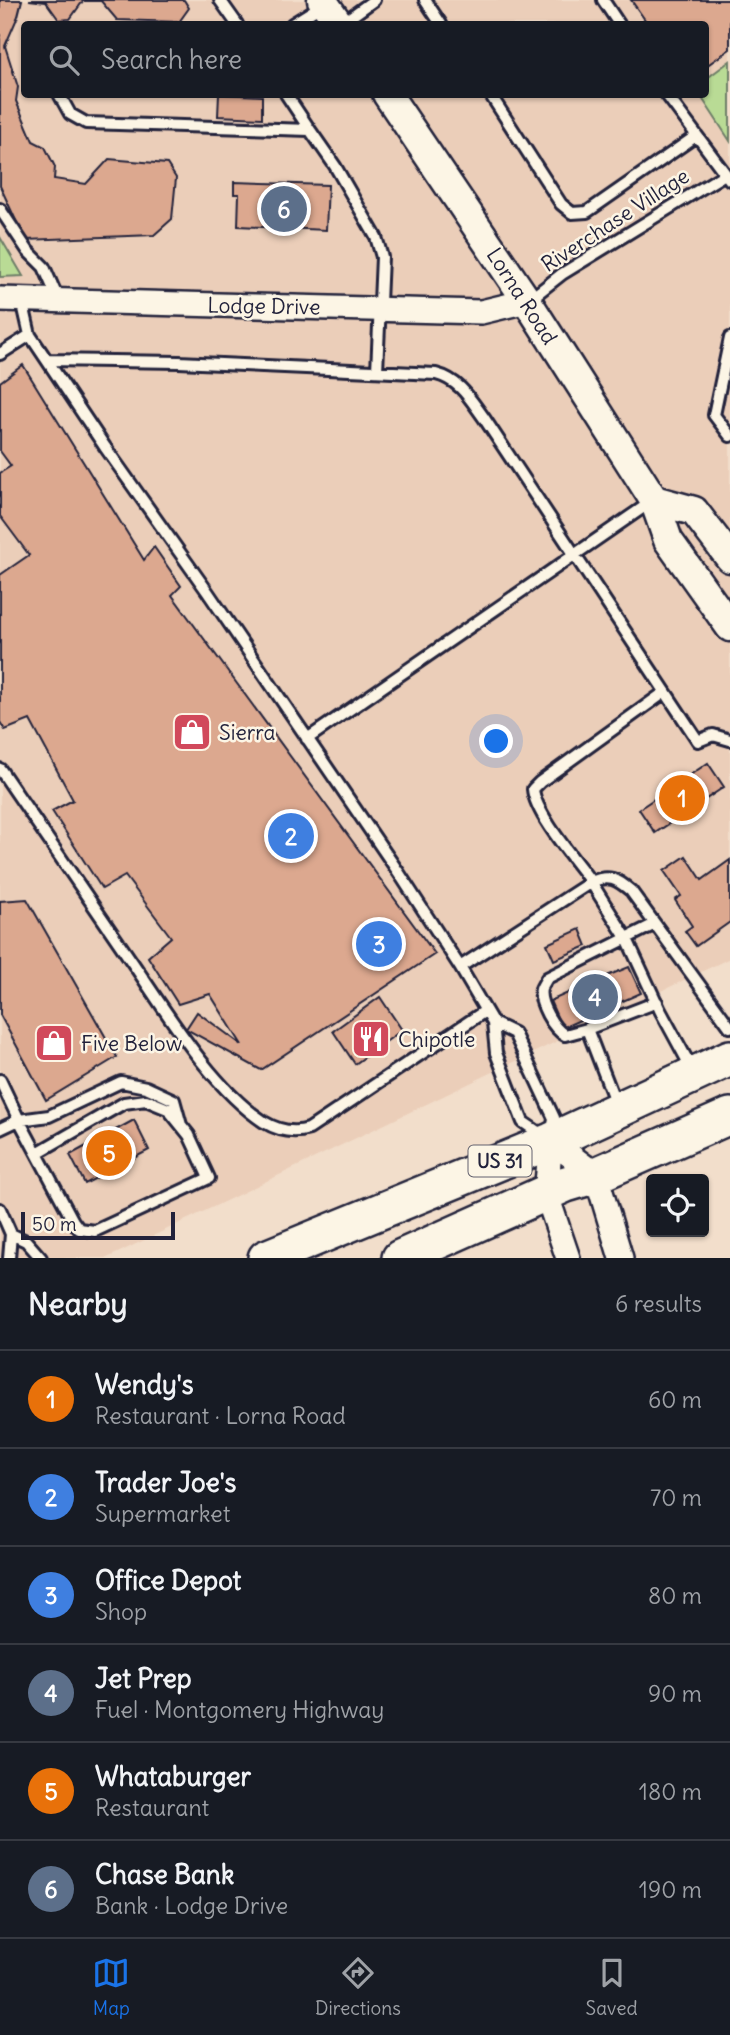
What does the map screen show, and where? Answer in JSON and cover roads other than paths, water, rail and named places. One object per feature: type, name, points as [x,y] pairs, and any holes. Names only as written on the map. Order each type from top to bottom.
[{"type":"main road","name":"US 31","points":[[266,1258],[551,1141],[730,1058]]},
{"type":"main road","name":"US 31","points":[[400,1258],[566,1184],[596,1175],[730,1116]]},
{"type":"street","name":"Lorna Road","points":[[390,98],[527,301],[654,500],[668,540],[730,628]]},
{"type":"street","name":"Lodge Drive","points":[[11,300],[481,312],[527,301]]},
{"type":"street","points":[[654,500],[694,512],[730,558]]},
{"type":"street","points":[[551,1141],[596,1175],[621,1258]]},
{"type":"street","points":[[551,1141],[546,1193],[568,1258]]},
{"type":"lane","points":[[220,0],[235,21]]},
{"type":"lane","points":[[303,21],[374,0]]},
{"type":"lane","points":[[425,0],[439,21]]},
{"type":"lane","points":[[603,0],[617,21]]},
{"type":"lane","points":[[61,98],[70,114],[86,123],[310,130]]},
{"type":"lane","points":[[289,98],[335,166],[376,237],[382,257],[377,371]]},
{"type":"lane","points":[[493,98],[561,204],[572,213],[587,212],[696,136]]},
{"type":"lane","name":"Riverchase Village","points":[[527,301],[562,274],[728,177],[670,98]]},
{"type":"lane","points":[[0,209],[28,251],[44,267],[59,301]]},
{"type":"lane","points":[[11,300],[30,335],[399,873],[460,967],[493,1023],[496,1053],[523,1122],[551,1141],[554,1118],[514,1033],[493,1023]]},
{"type":"lane","points":[[0,354],[30,335]]},
{"type":"lane","points":[[730,338],[714,415],[730,436]]},
{"type":"lane","points":[[47,360],[179,362],[436,374],[448,377],[459,384],[484,418],[698,741],[713,735],[730,740]]},
{"type":"lane","points":[[307,739],[654,500]]},
{"type":"lane","points":[[665,692],[533,789],[534,797],[553,830],[591,882],[627,939],[695,1074]]},
{"type":"lane","points":[[0,769],[188,1045],[229,1091],[263,1121],[280,1130],[297,1133],[309,1129],[485,1011]]},
{"type":"lane","points":[[460,967],[591,882],[602,877],[611,877],[631,891],[730,1027]]},
{"type":"lane","points":[[655,924],[547,978],[541,987],[541,996],[552,1024],[558,1032],[565,1035],[657,1002]]},
{"type":"lane","points":[[587,1029],[618,1110]]},
{"type":"lane","points":[[0,1080],[19,1120],[73,1221],[79,1229],[95,1231],[209,1178],[189,1135],[181,1125],[168,1109],[146,1100],[124,1103],[37,1153]]},
{"type":"lane","points":[[0,1129],[19,1120],[49,1116],[121,1082],[146,1087],[174,1100],[181,1125]]},
{"type":"lane","points":[[0,1209],[11,1234],[9,1258]]},
{"type":"lane","points":[[11,1234],[26,1241],[41,1258]]},
{"type":"place","name":"Chase Bank","points":[[284,209]]},
{"type":"place","name":"Sierra","points":[[192,732]]},
{"type":"place","name":"Wendy's","points":[[682,798]]},
{"type":"place","name":"Trader Joe's","points":[[291,836]]},
{"type":"place","name":"Office Depot","points":[[379,944]]},
{"type":"place","name":"Jet Prep","points":[[595,997]]},
{"type":"place","name":"Chipotle","points":[[371,1039]]},
{"type":"place","name":"Five Below","points":[[54,1043]]},
{"type":"place","name":"Whataburger","points":[[109,1153]]}]
